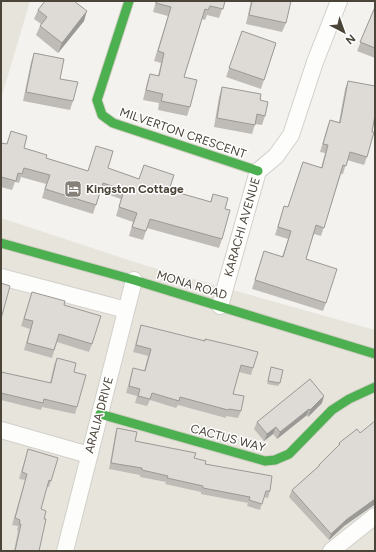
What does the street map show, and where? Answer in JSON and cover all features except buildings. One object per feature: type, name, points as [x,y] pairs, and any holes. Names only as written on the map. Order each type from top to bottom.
[{"type":"street","name":"MILVERTON CRESCENT","points":[[129,1],[97,100],[102,115],[113,123],[258,171]]},
{"type":"street","points":[[258,171],[276,156],[291,135],[315,62],[339,1]]},
{"type":"street","name":"KARACHI AVENUE","points":[[220,306],[258,171]]},
{"type":"street","name":"MONA ROAD","points":[[1,243],[134,280],[375,354]]},
{"type":"street","points":[[1,277],[126,310]]},
{"type":"street","name":"ARALIA DRIVE","points":[[65,551],[134,280]]},
{"type":"street","name":"CACTUS WAY","points":[[100,414],[265,461],[275,460],[288,454],[332,410],[349,399],[375,387]]},
{"type":"street","points":[[1,430],[89,454]]},
{"type":"street","points":[[331,551],[375,516]]},
{"type":"shaded area","points":[[1,1],[30,1],[1,99]]},
{"type":"shaded area","points":[[1,218],[144,265],[375,330],[375,551],[1,551]]},
{"type":"traffic: fast","points":[[129,1],[97,100],[102,115],[113,123],[258,171]]},
{"type":"traffic: fast","points":[[1,243],[134,280],[375,354]]},
{"type":"traffic: fast","points":[[100,414],[265,461],[275,460],[289,454],[332,410],[349,399],[375,387]]},
{"type":"place","name":"Kingston Cottage","points":[[73,189]]}]
